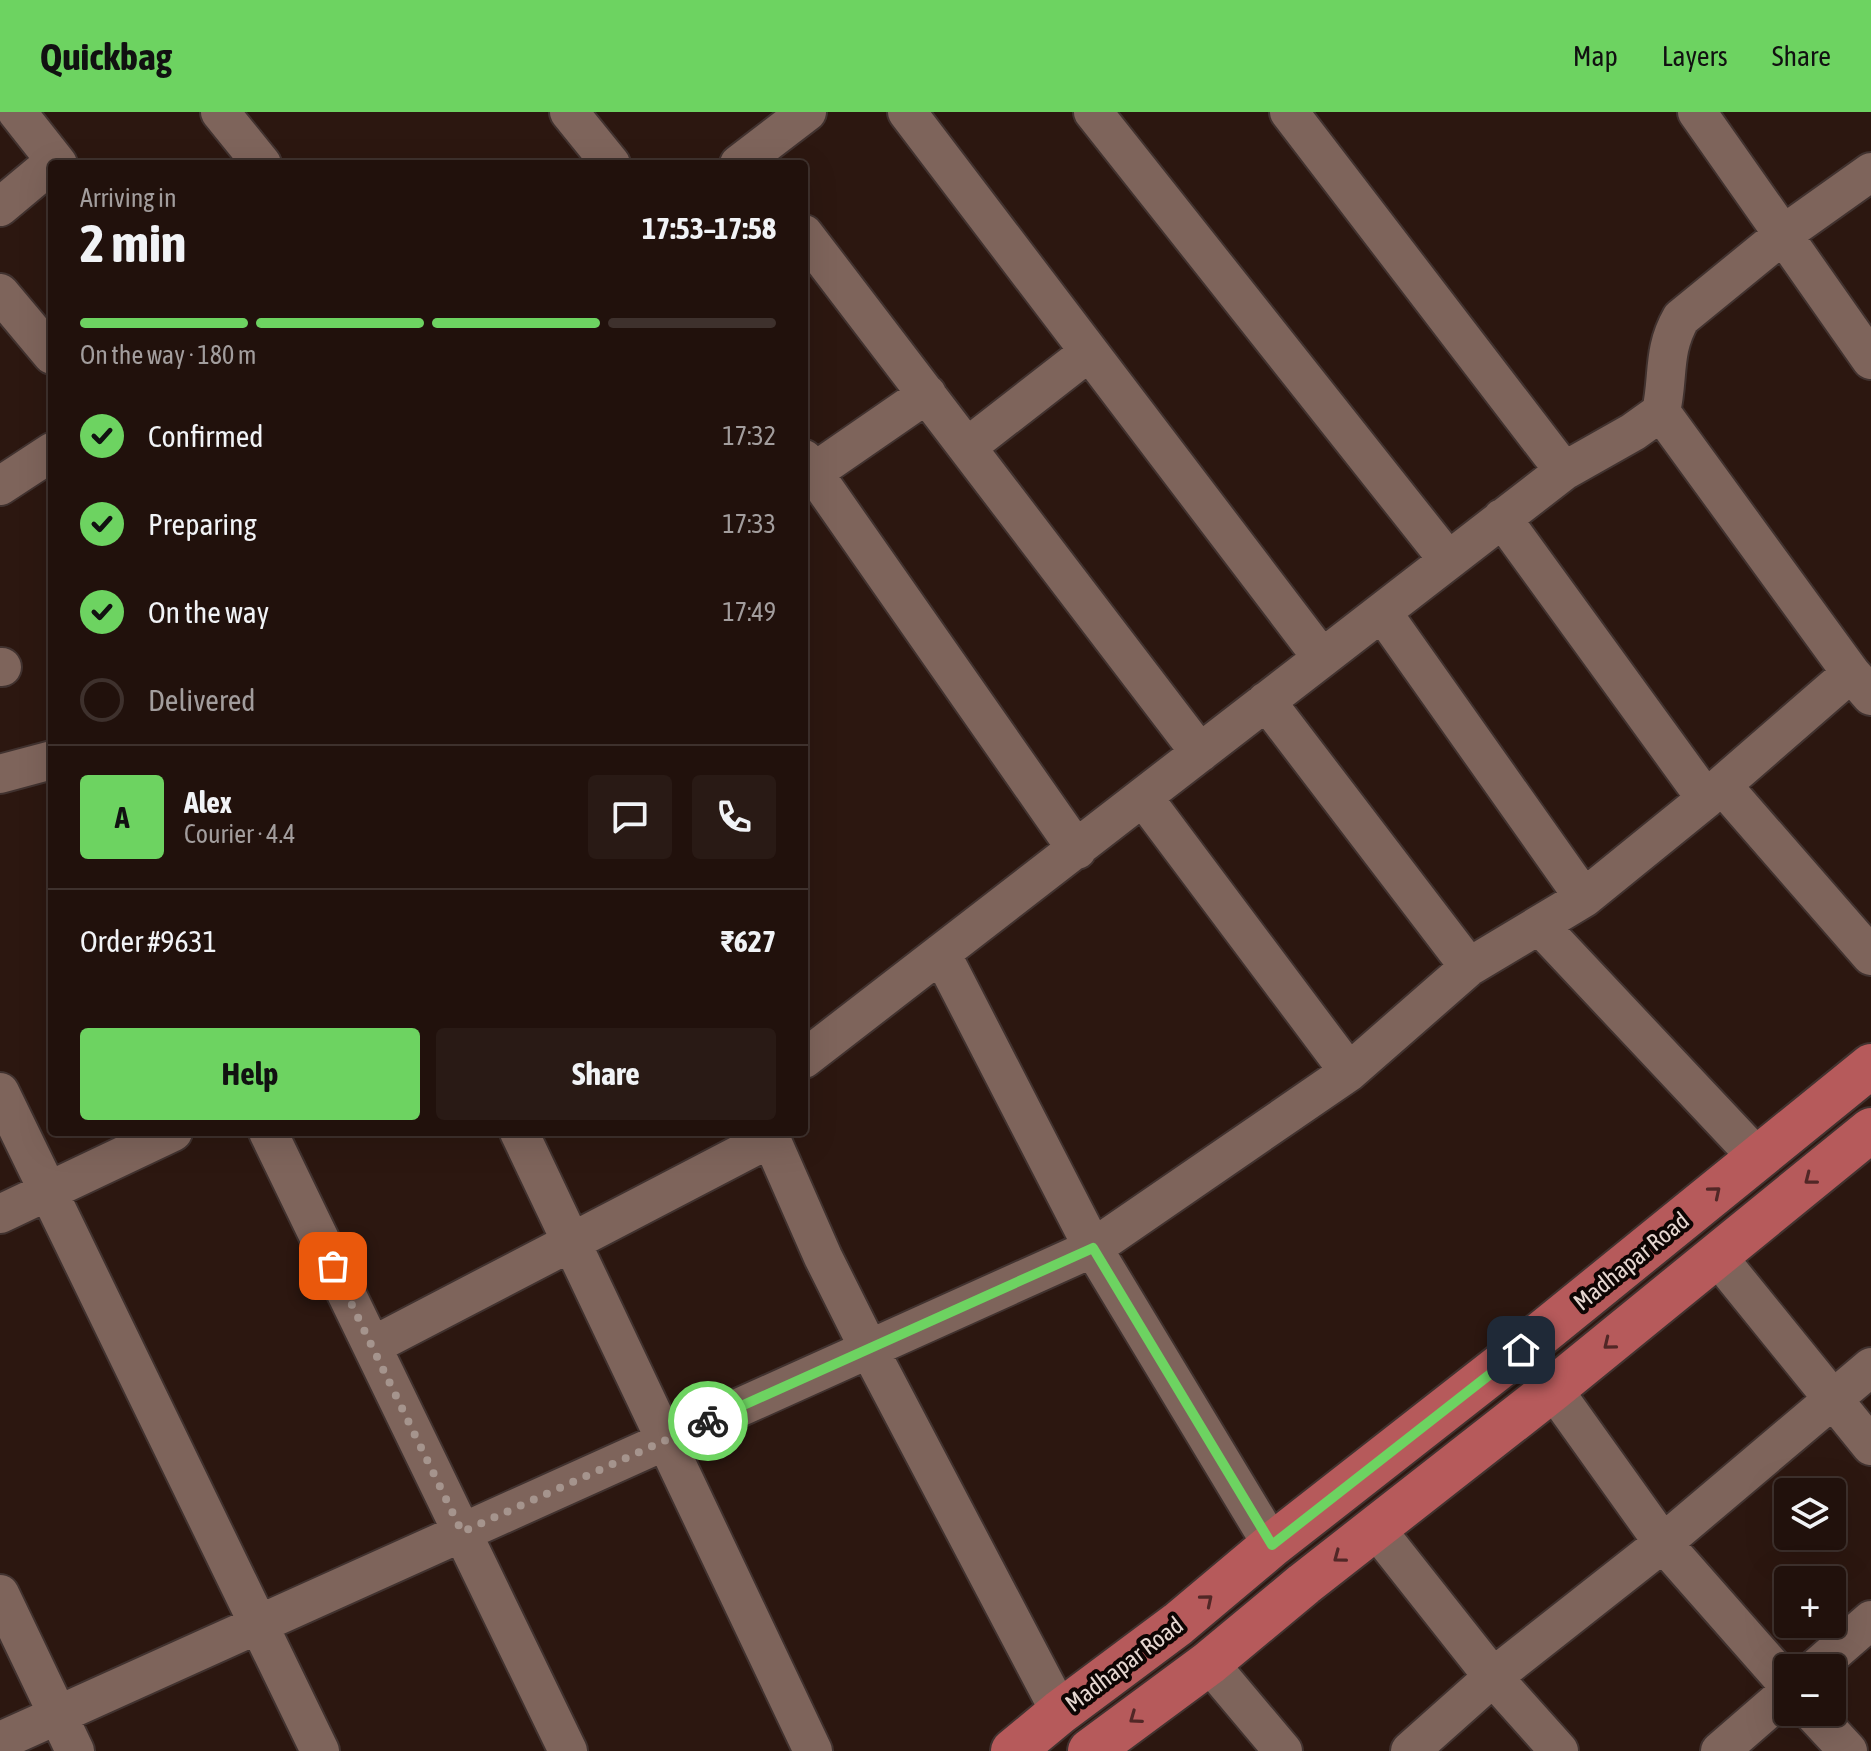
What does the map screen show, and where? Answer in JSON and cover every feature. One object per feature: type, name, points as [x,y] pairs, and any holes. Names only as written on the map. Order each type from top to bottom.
[{"type":"main road","name":"Madhapar Road","points":[[1013,1751],[1510,1360],[1871,1066]]},
{"type":"main road","name":"Madhapar Road","points":[[1090,1751],[1209,1663],[1871,1130]]},
{"type":"street","points":[[17,112],[55,160]]},
{"type":"street","points":[[220,112],[259,160]]},
{"type":"street","points":[[569,112],[608,160]]},
{"type":"street","points":[[747,160],[807,112]]},
{"type":"street","points":[[907,112],[1322,658]]},
{"type":"street","points":[[1093,112],[1448,560]]},
{"type":"street","points":[[1289,112],[1564,471]]},
{"type":"street","points":[[1697,112],[1785,233],[1871,360]]},
{"type":"street","points":[[0,207],[48,169]]},
{"type":"street","points":[[0,1741],[1093,1248],[1349,1072],[1469,967],[1584,898],[1714,792],[1861,685],[1661,412],[1667,350],[1681,318],[1785,233],[1871,172]]},
{"type":"street","points":[[808,239],[1200,753]]},
{"type":"street","points":[[0,293],[48,350]]},
{"type":"street","points":[[967,447],[1089,352]]},
{"type":"street","points":[[927,394],[809,465],[1077,850]]},
{"type":"street","points":[[808,1056],[1564,471],[1633,432],[1661,412]]},
{"type":"street","points":[[0,486],[48,455]]},
{"type":"street","points":[[1502,518],[1714,792],[1871,956]]},
{"type":"street","points":[[1382,612],[1584,898]]},
{"type":"street","points":[[1266,701],[1469,967]]},
{"type":"street","points":[[0,774],[48,761]]},
{"type":"street","points":[[1143,797],[1349,1072]]},
{"type":"street","points":[[1539,925],[1757,1157]]},
{"type":"street","points":[[941,953],[1093,1248],[1272,1545]]},
{"type":"street","points":[[0,1092],[320,1751]]},
{"type":"street","points":[[0,1214],[165,1136]]},
{"type":"street","points":[[270,1136],[568,1751]]},
{"type":"street","points":[[521,1136],[813,1751]]},
{"type":"street","points":[[372,1346],[571,1243],[767,1136]]},
{"type":"street","points":[[769,1136],[823,1257],[869,1349],[1060,1712]]},
{"type":"street","points":[[1717,1256],[1871,1446]]},
{"type":"street","points":[[1410,1751],[1493,1677],[1663,1543],[1871,1367]]},
{"type":"street","points":[[1553,1389],[1663,1543],[1774,1669]]},
{"type":"street","points":[[1376,1529],[1493,1677],[1559,1751]]},
{"type":"street","points":[[0,1594],[75,1751]]},
{"type":"street","points":[[1832,1654],[1871,1620]]},
{"type":"street","points":[[1209,1663],[1283,1751]]},
{"type":"street","points":[[1720,1751],[1774,1704]]},
{"type":"street","points":[[1825,1726],[1848,1751]]},
{"type":"way so far","points":[[333,1266],[462,1532],[708,1421]]},
{"type":"route","points":[[708,1421],[1093,1248],[1272,1545],[1521,1350]]}]
